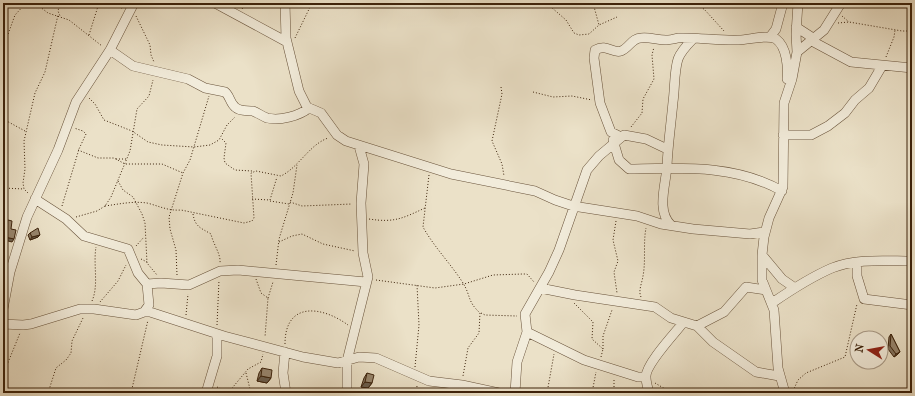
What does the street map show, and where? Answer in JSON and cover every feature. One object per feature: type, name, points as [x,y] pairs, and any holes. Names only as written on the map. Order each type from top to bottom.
[{"type":"street","points":[[215,3],[288,45]]},
{"type":"street","points":[[285,3],[288,45],[299,91],[305,104],[309,108],[323,115],[337,136],[346,141],[359,146],[371,148],[392,157],[431,168],[481,181],[504,184],[538,192],[573,206],[648,219],[671,226],[750,234],[764,232]]},
{"type":"street","points":[[772,38],[783,3]]},
{"type":"street","points":[[786,94],[792,79],[796,48],[798,3]]},
{"type":"street","points":[[3,309],[10,272],[27,217],[68,126],[76,102],[110,50],[132,6]]},
{"type":"street","points":[[796,48],[824,30],[830,23],[839,7]]},
{"type":"street","points":[[796,27],[811,39],[851,62],[912,68]]},
{"type":"street","points":[[782,191],[767,183],[715,169],[629,169],[619,160],[613,144],[611,132],[600,102],[594,58],[595,50],[604,47],[617,51],[622,50],[632,41],[639,38],[655,38],[664,40],[733,40],[772,38],[796,48]]},
{"type":"street","points":[[772,38],[785,52],[788,71],[784,103],[782,191],[771,211],[764,232],[761,277],[772,303],[776,321],[779,376],[785,393]]},
{"type":"street","points":[[671,226],[665,214],[663,192],[667,168],[666,149],[677,62],[682,51],[693,39]]},
{"type":"street","points":[[110,50],[133,66],[155,68],[188,79],[208,89],[226,92],[232,104],[238,109],[275,118],[290,117],[304,112],[309,108]]},
{"type":"street","points":[[783,135],[811,136],[828,126],[845,113],[855,100],[869,88],[883,66]]},
{"type":"street","points":[[611,132],[622,136],[646,139],[666,149]]},
{"type":"street","points":[[515,393],[515,368],[527,332],[525,318],[559,250],[565,230],[569,224],[573,206],[584,184],[587,170],[594,160],[622,136]]},
{"type":"street","points":[[346,393],[346,361],[355,330],[368,271],[363,253],[361,217],[364,164],[359,146]]},
{"type":"street","points":[[767,183],[776,178],[783,168]]},
{"type":"street","points":[[35,199],[63,216],[82,234],[97,241],[125,247],[132,251],[138,273],[147,284],[149,305],[147,312]]},
{"type":"street","points":[[750,234],[763,243]]},
{"type":"street","points":[[762,255],[782,279],[795,288]]},
{"type":"street","points":[[772,303],[795,288],[832,268],[857,262],[912,261]]},
{"type":"street","points":[[857,262],[857,276],[862,297],[868,300],[912,305]]},
{"type":"street","points":[[147,284],[164,283],[189,285],[220,271],[253,271],[287,276],[366,282]]},
{"type":"street","points":[[549,272],[552,280],[552,290]]},
{"type":"street","points":[[540,288],[616,302],[646,304],[655,307],[671,318],[683,323],[697,326],[724,312],[746,287],[766,290]]},
{"type":"street","points":[[3,324],[23,325],[77,310],[91,309],[133,315],[147,312],[217,334],[325,362],[338,363],[360,357],[376,358],[429,381],[462,385],[499,393]]},
{"type":"street","points":[[649,393],[646,379],[648,369],[659,352],[683,323]]},
{"type":"street","points":[[697,326],[702,333],[749,368],[760,374],[779,376]]},
{"type":"street","points":[[527,332],[584,360],[599,363],[646,379]]},
{"type":"street","points":[[206,393],[217,356],[217,334]]},
{"type":"street","points":[[285,352],[283,373],[286,393]]},
{"type":"path","points":[[3,48],[15,15],[26,3]]},
{"type":"path","points":[[35,3],[48,13],[58,15],[69,20],[110,50]]},
{"type":"path","points":[[60,3],[58,11],[61,17]]},
{"type":"path","points":[[89,36],[99,3]]},
{"type":"path","points":[[288,45],[312,3]]},
{"type":"path","points":[[550,3],[551,7],[566,20],[574,33],[585,36],[599,25],[617,17]]},
{"type":"path","points":[[593,3],[599,25]]},
{"type":"path","points":[[689,3],[704,9],[733,40]]},
{"type":"path","points":[[105,206],[118,181],[130,151],[132,131],[137,109],[149,96],[155,68],[150,45],[132,6]]},
{"type":"path","points":[[839,7],[849,22]]},
{"type":"path","points":[[24,189],[23,177],[25,158],[23,146],[35,93],[44,72],[58,15]]},
{"type":"path","points":[[830,23],[849,22],[907,31],[912,28]]},
{"type":"path","points":[[883,66],[895,29]]},
{"type":"path","points":[[622,136],[642,113],[643,99],[654,79],[652,55],[655,38]]},
{"type":"path","points":[[501,87],[499,108],[492,141],[502,164],[504,184]]},
{"type":"path","points":[[177,284],[176,250],[170,229],[171,211],[183,173],[190,160],[206,111],[209,98],[208,89]]},
{"type":"path","points":[[82,92],[95,104],[104,120],[132,131],[148,142],[162,145],[194,147],[210,145],[217,142],[221,138],[227,125],[236,117],[238,109]]},
{"type":"path","points":[[533,92],[553,97],[572,96],[600,102]]},
{"type":"path","points":[[3,119],[26,132]]},
{"type":"path","points":[[68,126],[86,132],[78,150],[63,216],[97,211],[105,206],[136,202],[171,211],[181,210],[193,214],[236,222],[250,222],[254,218],[251,176],[253,171]]},
{"type":"path","points":[[221,138],[226,143],[224,158],[225,163],[235,170],[253,171],[277,176],[284,175],[297,165],[319,142],[337,136]]},
{"type":"path","points":[[78,150],[98,158],[127,159]]},
{"type":"path","points":[[115,159],[125,164],[162,164],[183,173]]},
{"type":"path","points":[[228,393],[246,372],[261,362],[264,346],[268,298],[297,165]]},
{"type":"path","points":[[431,168],[427,185],[426,207],[422,227],[464,284],[469,301],[480,313],[485,315],[525,318]]},
{"type":"path","points":[[269,201],[277,176]]},
{"type":"path","points":[[118,181],[121,187],[136,202],[145,223],[147,263],[164,283]]},
{"type":"path","points":[[3,188],[24,189],[35,199]]},
{"type":"path","points":[[252,199],[289,204]]},
{"type":"path","points":[[290,202],[302,206],[361,204]]},
{"type":"path","points":[[361,217],[370,220],[393,221],[399,220],[426,207]]},
{"type":"path","points":[[592,393],[603,349],[604,333],[616,302],[614,276],[618,261],[613,240],[617,213]]},
{"type":"path","points":[[193,214],[194,223],[199,229],[211,234],[214,245],[221,257],[217,334]]},
{"type":"path","points":[[646,304],[640,294],[645,266],[643,256],[648,219]]},
{"type":"path","points":[[279,242],[292,236],[302,234],[323,244],[363,253]]},
{"type":"path","points":[[48,393],[56,368],[66,360],[71,353],[72,340],[91,309],[122,275],[132,251],[145,236]]},
{"type":"path","points":[[91,309],[95,293],[94,260],[97,241]]},
{"type":"path","points":[[253,271],[262,293],[268,298]]},
{"type":"path","points":[[366,282],[375,280],[436,288],[464,284],[488,276],[527,274],[540,288]]},
{"type":"path","points":[[185,323],[189,285]]},
{"type":"path","points":[[416,393],[419,325],[417,285]]},
{"type":"path","points":[[569,294],[577,307],[593,322],[592,339],[603,349]]},
{"type":"path","points":[[792,393],[798,380],[806,373],[845,357],[852,321],[857,305],[862,297]]},
{"type":"path","points":[[285,352],[286,327],[297,315],[313,311],[324,312],[338,318],[355,330]]},
{"type":"path","points":[[131,393],[147,312]]},
{"type":"path","points":[[462,385],[468,348],[479,333],[480,313]]},
{"type":"path","points":[[3,370],[7,365],[23,325]]},
{"type":"path","points":[[546,393],[556,346]]},
{"type":"path","points":[[614,393],[615,369]]},
{"type":"path","points":[[246,372],[250,393]]},
{"type":"path","points":[[646,379],[672,393]]},
{"type":"path","points":[[209,380],[220,389],[231,393]]},
{"type":"building","points":[[4,219],[12,221],[11,229],[16,230],[14,239],[5,237],[3,239]]},
{"type":"building","points":[[38,228],[40,235],[32,237],[30,233]]},
{"type":"building","points":[[891,334],[900,352],[896,354],[890,346]]},
{"type":"building","points":[[262,368],[272,370],[271,378],[261,376]]},
{"type":"building","points":[[367,373],[374,375],[372,383],[365,382]]}]
